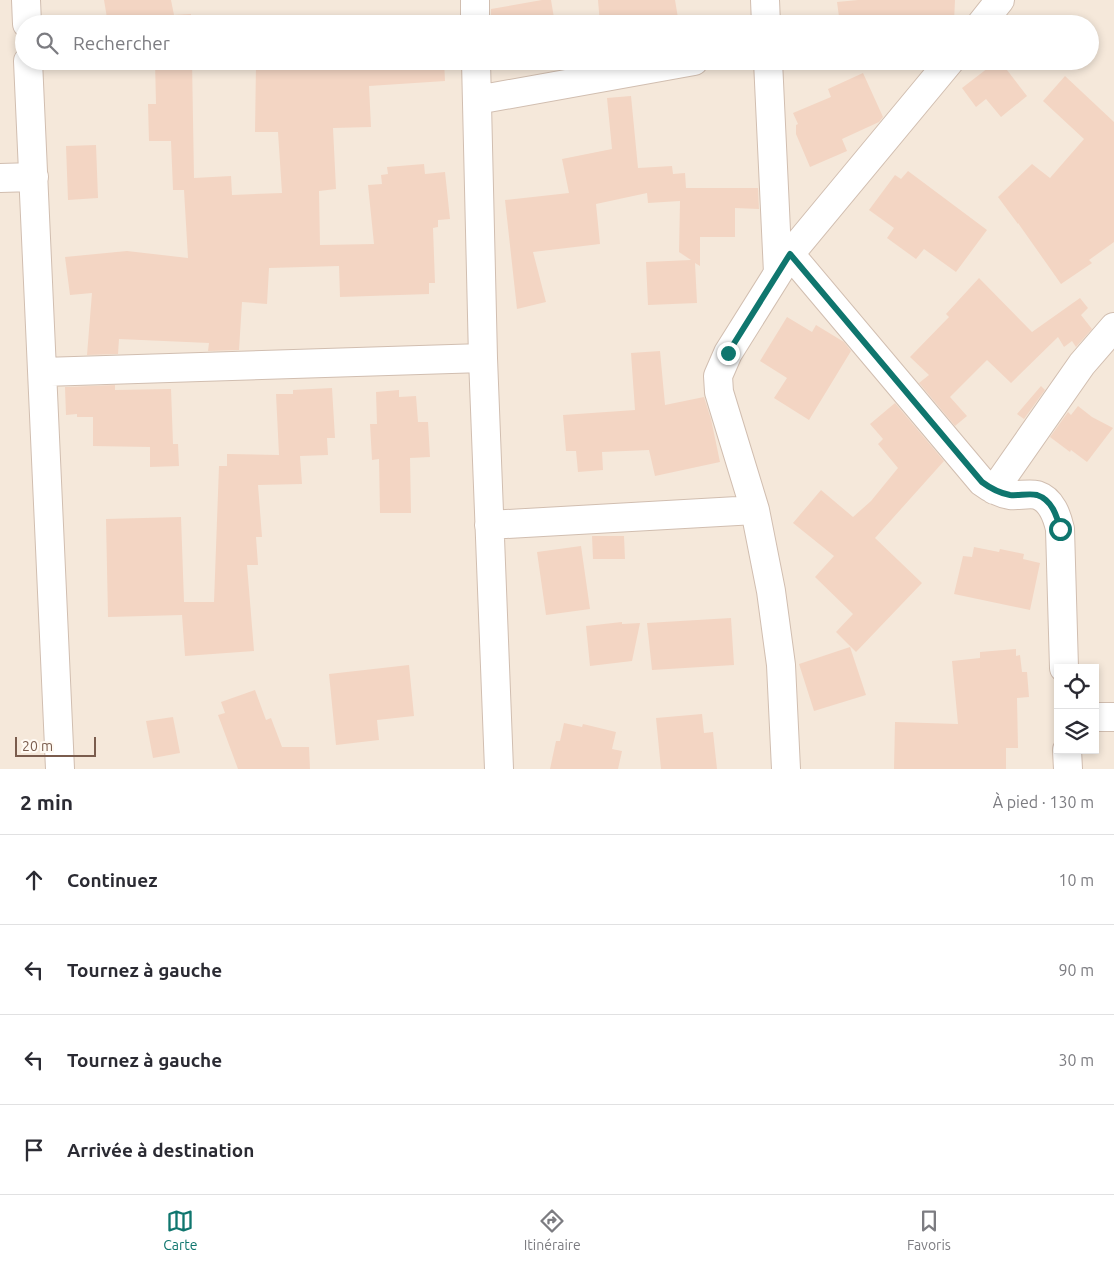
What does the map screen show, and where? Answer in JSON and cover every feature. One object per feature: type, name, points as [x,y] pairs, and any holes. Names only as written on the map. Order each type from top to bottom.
[{"type":"street","points":[[26,0],[27,15]]},
{"type":"street","points":[[475,0],[475,15]]},
{"type":"street","points":[[765,0],[766,15]]},
{"type":"street","points":[[988,15],[1000,0]]},
{"type":"street","points":[[28,70],[60,769]]},
{"type":"street","points":[[476,70],[483,358],[499,769]]},
{"type":"street","points":[[477,100],[644,70]]},
{"type":"street","points":[[769,70],[784,264],[982,482],[994,490],[1009,495],[1036,495],[1047,500],[1056,514],[1060,529],[1064,664]]},
{"type":"street","points":[[786,769],[781,665],[771,591],[756,510],[719,392],[718,376],[728,353],[784,264],[943,70]]},
{"type":"street","points":[[0,178],[34,177]]},
{"type":"street","points":[[994,490],[1082,364],[1114,327]]},
{"type":"street","points":[[43,372],[483,358]]},
{"type":"street","points":[[489,525],[756,510]]},
{"type":"street","points":[[1099,717],[1114,716]]},
{"type":"street","points":[[1067,754],[1068,769]]},
{"type":"shaded area","points":[[0,0],[1114,0],[1114,769],[0,769]]},
{"type":"building","points":[[104,0],[171,0],[174,15],[106,15]]},
{"type":"building","points":[[551,0],[554,15],[491,15],[491,9]]},
{"type":"building","points":[[598,0],[675,0],[678,15],[599,15]]},
{"type":"building","points":[[858,0],[955,0],[954,15],[839,15],[837,2]]},
{"type":"building","points":[[155,70],[192,70],[194,178],[231,176],[232,195],[282,193],[278,132],[255,132],[256,70],[444,70],[445,81],[369,86],[371,127],[333,128],[336,189],[319,191],[320,245],[374,244],[368,185],[382,184],[381,175],[388,174],[387,167],[424,164],[425,174],[445,172],[450,219],[438,220],[438,227],[433,228],[435,283],[429,283],[429,294],[340,297],[339,266],[269,268],[267,304],[242,302],[239,350],[208,351],[209,343],[119,339],[118,354],[87,355],[92,293],[70,295],[65,257],[127,251],[188,258],[184,190],[173,190],[171,141],[149,141],[148,104],[156,104]]},
{"type":"building","points":[[985,70],[1007,70],[1027,96],[1001,117],[986,99],[976,107],[962,88]]},
{"type":"building","points":[[863,73],[883,117],[879,122],[842,139],[847,151],[810,167],[796,134],[796,125],[798,124],[793,113],[831,97],[828,89]]},
{"type":"building","points":[[1065,76],[1114,122],[1114,242],[1089,260],[1092,263],[1061,284],[998,197],[1032,164],[1050,178],[1084,139],[1043,101]]},
{"type":"building","points":[[631,96],[638,168],[672,166],[673,174],[685,173],[686,188],[758,188],[759,209],[735,208],[735,237],[700,237],[700,266],[695,263],[697,303],[648,305],[646,262],[691,260],[679,252],[680,201],[648,203],[647,193],[596,204],[600,244],[533,252],[546,302],[517,309],[505,200],[569,193],[562,159],[612,149],[607,98]]},
{"type":"building","points":[[96,145],[98,198],[68,200],[66,146]]},
{"type":"building","points":[[908,171],[987,230],[956,272],[924,249],[916,259],[887,238],[894,228],[869,210],[895,175],[901,179]]},
{"type":"building","points":[[979,278],[1032,332],[1080,298],[1088,308],[1081,315],[1092,329],[1076,347],[1072,341],[1064,347],[1058,337],[1011,383],[987,360],[950,397],[967,416],[955,426],[919,383],[929,375],[910,357],[949,317],[946,314]]},
{"type":"building","points":[[787,317],[812,332],[816,325],[844,342],[851,351],[809,420],[774,398],[787,378],[760,361]]},
{"type":"building","points":[[660,351],[665,405],[704,397],[711,419],[720,462],[655,476],[649,450],[602,452],[603,470],[578,472],[576,451],[566,451],[563,415],[635,410],[631,353]]},
{"type":"building","points":[[115,385],[115,390],[171,389],[173,444],[178,444],[179,466],[150,467],[150,447],[93,446],[93,417],[77,417],[77,414],[66,415],[65,387]]},
{"type":"building","points":[[1041,386],[1045,390],[1024,419],[1017,414]]},
{"type":"building","points":[[332,388],[335,438],[327,438],[328,455],[300,456],[302,484],[258,485],[262,537],[256,537],[258,565],[247,565],[254,651],[185,656],[182,615],[108,617],[106,519],[181,517],[184,602],[214,602],[219,466],[227,466],[227,454],[279,455],[276,394],[293,394],[293,390]]},
{"type":"building","points":[[399,390],[399,397],[416,396],[418,422],[428,422],[430,457],[410,458],[411,513],[380,513],[379,459],[372,460],[370,424],[377,424],[376,392]]},
{"type":"building","points":[[895,403],[944,461],[875,538],[922,583],[856,652],[836,632],[853,614],[815,577],[834,556],[793,523],[821,490],[853,517],[871,501],[898,468],[878,444],[883,439],[870,424]]},
{"type":"building","points":[[1078,406],[1092,417],[1113,428],[1087,462],[1050,437],[1068,412],[1071,415]]},
{"type":"building","points":[[592,536],[624,536],[625,559],[593,559]]},
{"type":"building","points":[[581,546],[590,609],[546,615],[537,552]]},
{"type":"building","points":[[974,547],[999,552],[1000,549],[1024,554],[1023,559],[1040,563],[1030,610],[954,594],[963,556],[972,557]]},
{"type":"building","points":[[731,618],[734,665],[652,670],[647,623]]},
{"type":"building","points":[[622,622],[622,624],[640,623],[632,661],[590,666],[586,626]]},
{"type":"building","points":[[850,647],[866,695],[814,711],[799,664]]},
{"type":"building","points":[[1016,649],[1016,656],[1020,655],[1022,672],[1027,672],[1029,697],[1017,698],[1018,748],[1006,748],[1006,769],[894,769],[895,722],[958,724],[952,661],[980,658],[980,652]]},
{"type":"building","points":[[409,665],[414,716],[377,720],[379,740],[336,745],[329,674]]},
{"type":"building","points":[[255,690],[266,720],[271,718],[282,747],[309,747],[310,769],[238,769],[218,715],[225,713],[221,702]]},
{"type":"building","points":[[702,714],[704,733],[713,732],[717,769],[661,769],[656,718]]},
{"type":"building","points":[[173,717],[180,753],[153,758],[146,721]]},
{"type":"building","points":[[564,723],[582,727],[583,724],[616,732],[612,749],[622,751],[618,769],[550,769],[556,741],[560,741]]},
{"type":"route","points":[[728,353],[790,254],[982,482],[994,490],[1009,495],[1036,495],[1047,500],[1056,514],[1060,529]]}]
